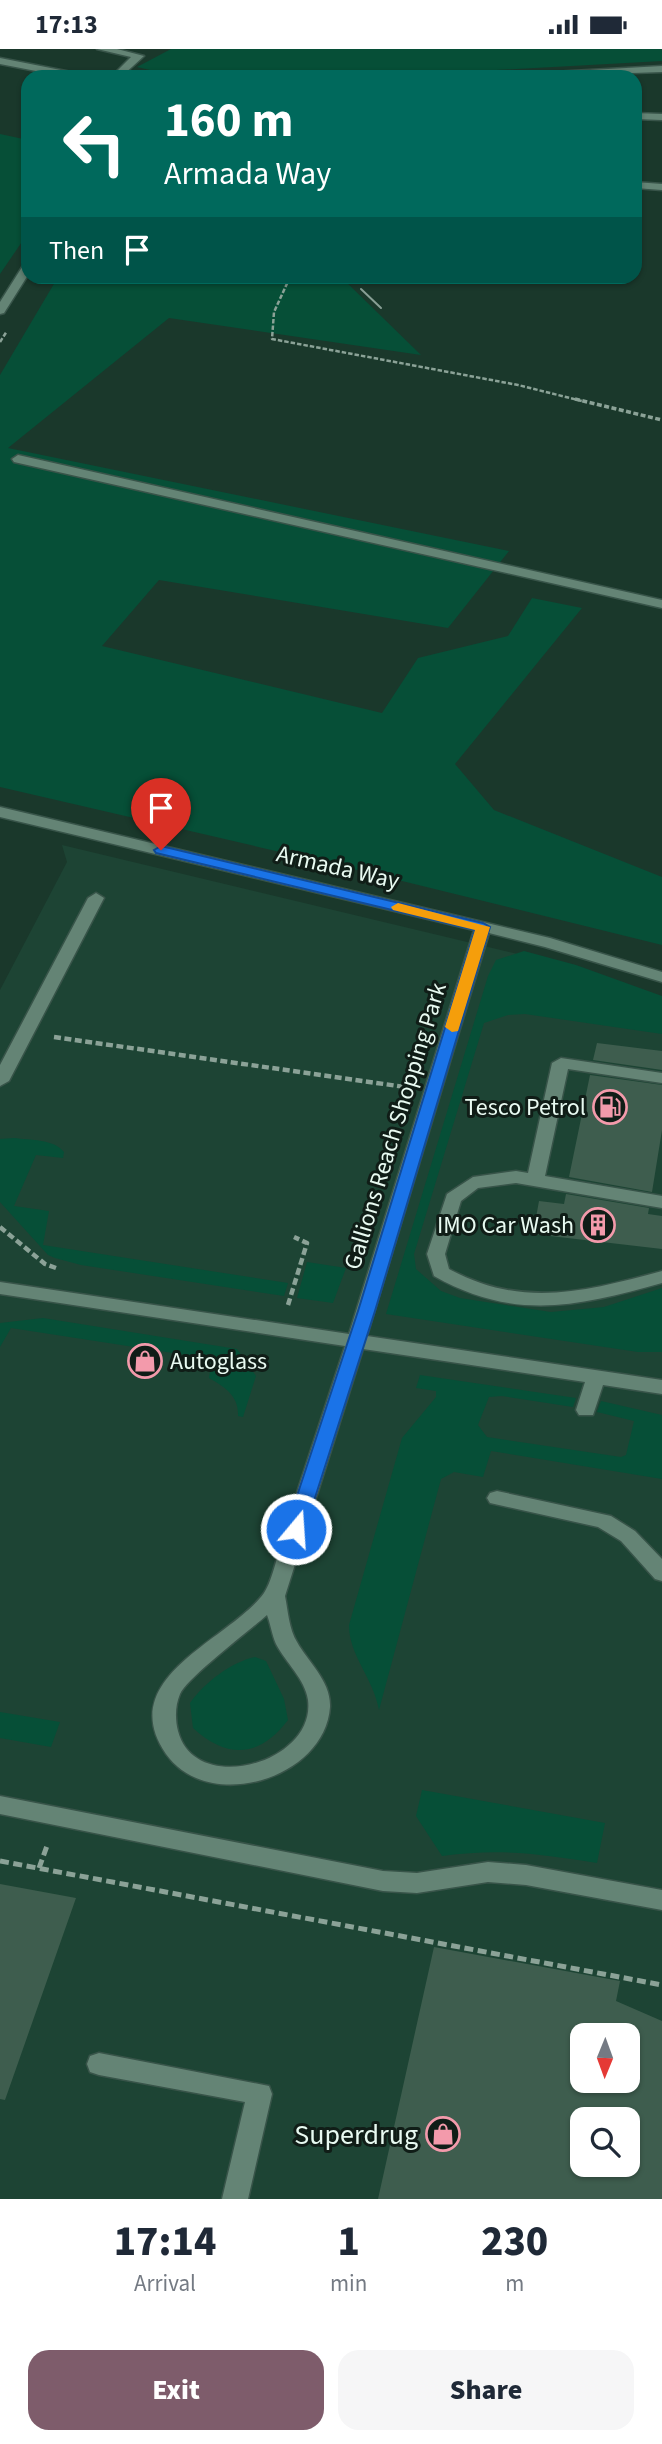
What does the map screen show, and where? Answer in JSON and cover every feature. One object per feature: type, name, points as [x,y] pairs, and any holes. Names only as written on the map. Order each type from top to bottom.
[{"type":"street","points":[[102,49],[139,56],[122,70]]},
{"type":"street","points":[[0,61],[46,70]]},
{"type":"street","points":[[642,70],[662,69]]},
{"type":"street","points":[[642,117],[662,117]]},
{"type":"street","points":[[642,186],[662,187]]},
{"type":"street","points":[[0,311],[21,277]]},
{"type":"street","points":[[18,459],[662,604]]},
{"type":"street","name":"Armada Way","points":[[0,812],[550,943],[662,977]]},
{"type":"street","points":[[0,1081],[96,898]]},
{"type":"street","name":"Gallions Reach Shopping Park","points":[[274,1596],[357,1340],[483,927]]},
{"type":"street","points":[[535,1180],[561,1063],[662,1078]]},
{"type":"street","points":[[662,1202],[516,1177],[472,1183],[453,1198],[436,1254],[441,1272],[462,1286],[551,1300],[578,1299],[662,1277]]},
{"type":"street","points":[[0,1288],[662,1387]]},
{"type":"street","points":[[586,1410],[596,1377]]},
{"type":"street","points":[[497,1498],[604,1521],[628,1536],[662,1573]]},
{"type":"street","points":[[274,1596],[285,1639],[313,1683],[319,1706],[313,1733],[297,1753],[273,1768],[229,1775],[204,1771],[179,1756],[163,1729],[174,1684],[274,1596]]},
{"type":"street","points":[[0,1805],[383,1881],[417,1883],[488,1872],[526,1875],[662,1897]]},
{"type":"street","points":[[99,2064],[260,2094],[235,2199]]},
{"type":"path","points":[[287,284],[274,312],[272,339],[518,385],[662,420]]},
{"type":"path","points":[[26,1033],[406,1087]]},
{"type":"path","points":[[285,1313],[307,1243],[294,1237]]},
{"type":"path","points":[[0,1861],[662,1985]]},
{"type":"shaded area","points":[[171,49],[662,49],[662,61],[497,70],[150,70],[137,67]]},
{"type":"shaded area","points":[[0,134],[21,138],[21,243],[0,274]]},
{"type":"shaded area","points":[[54,284],[348,284],[421,355],[169,318],[8,448],[509,551],[448,628],[159,580],[102,646],[382,713],[418,658],[508,636],[532,598],[582,608],[455,764],[494,810],[662,877],[662,945],[345,867],[0,787],[0,375]]},
{"type":"shaded area","points":[[62,845],[522,955],[662,1006],[662,2199],[0,2199],[0,990],[67,862]]},
{"type":"shaded area","points":[[524,951],[576,965],[662,996],[662,1034],[525,1014],[508,1015],[484,1023],[414,1254],[416,1269],[441,1291],[460,1298],[551,1312],[604,1307],[662,1288],[662,1352],[638,1352],[386,1314],[488,976],[496,960]]},
{"type":"shaded area","points":[[0,1139],[48,1142],[64,1152],[63,1158],[36,1155],[14,1206],[49,1211],[43,1245],[288,1283],[284,1296],[81,1265],[48,1255],[0,1202]]},
{"type":"shaded area","points":[[307,1262],[346,1268],[333,1303],[297,1298]]},
{"type":"shaded area","points":[[43,1318],[237,1349],[256,1376],[243,1417],[238,1416],[236,1403],[230,1393],[209,1378],[212,1359],[11,1328],[0,1347],[0,1323]]},
{"type":"shaded area","points":[[420,1375],[576,1398],[573,1407],[502,1396],[489,1397],[478,1425],[487,1437],[621,1457],[626,1455],[634,1421],[597,1412],[601,1401],[662,1415],[662,1479],[491,1451],[483,1477],[454,1472],[441,1479],[379,1710],[372,1687],[353,1647],[349,1625],[402,1438],[436,1397],[436,1391],[416,1388]]},
{"type":"shaded area","points":[[255,1657],[266,1661],[284,1699],[288,1720],[266,1741],[255,1747],[243,1750],[219,1745],[193,1728],[190,1703],[219,1674],[237,1663]]},
{"type":"shaded area","points":[[0,1712],[60,1722],[51,1747],[0,1738]]},
{"type":"shaded area","points":[[422,1790],[605,1823],[597,1863],[520,1853],[483,1852],[442,1856],[416,1816]]},
{"type":"building","points":[[597,1043],[662,1051],[662,1070],[593,1060]]},
{"type":"building","points":[[590,1075],[662,1085],[662,1130],[652,1192],[569,1177]]},
{"type":"building","name":"IMO Car Wash","points":[[566,1194],[649,1208],[648,1214],[662,1216],[662,1249],[533,1234],[539,1201],[564,1204]]},
{"type":"building","points":[[0,1884],[76,1898],[5,2100],[0,2099]]},
{"type":"building","points":[[434,1947],[620,1981],[616,2001],[662,2021],[662,2199],[378,2199]]},
{"type":"tram line","points":[[361,289],[381,308]]},
{"type":"slow traffic","points":[[398,907],[483,927],[452,1027]]},
{"type":"place","name":"Tesco Petrol","points":[[610,1107]]},
{"type":"place","name":"IMO Car Wash","points":[[598,1225]]},
{"type":"place","name":"Autoglass","points":[[145,1361]]},
{"type":"place","name":"Superdrug","points":[[443,2134]]},
{"type":"route","points":[[161,850],[483,927],[366,1311],[296,1529]]}]
